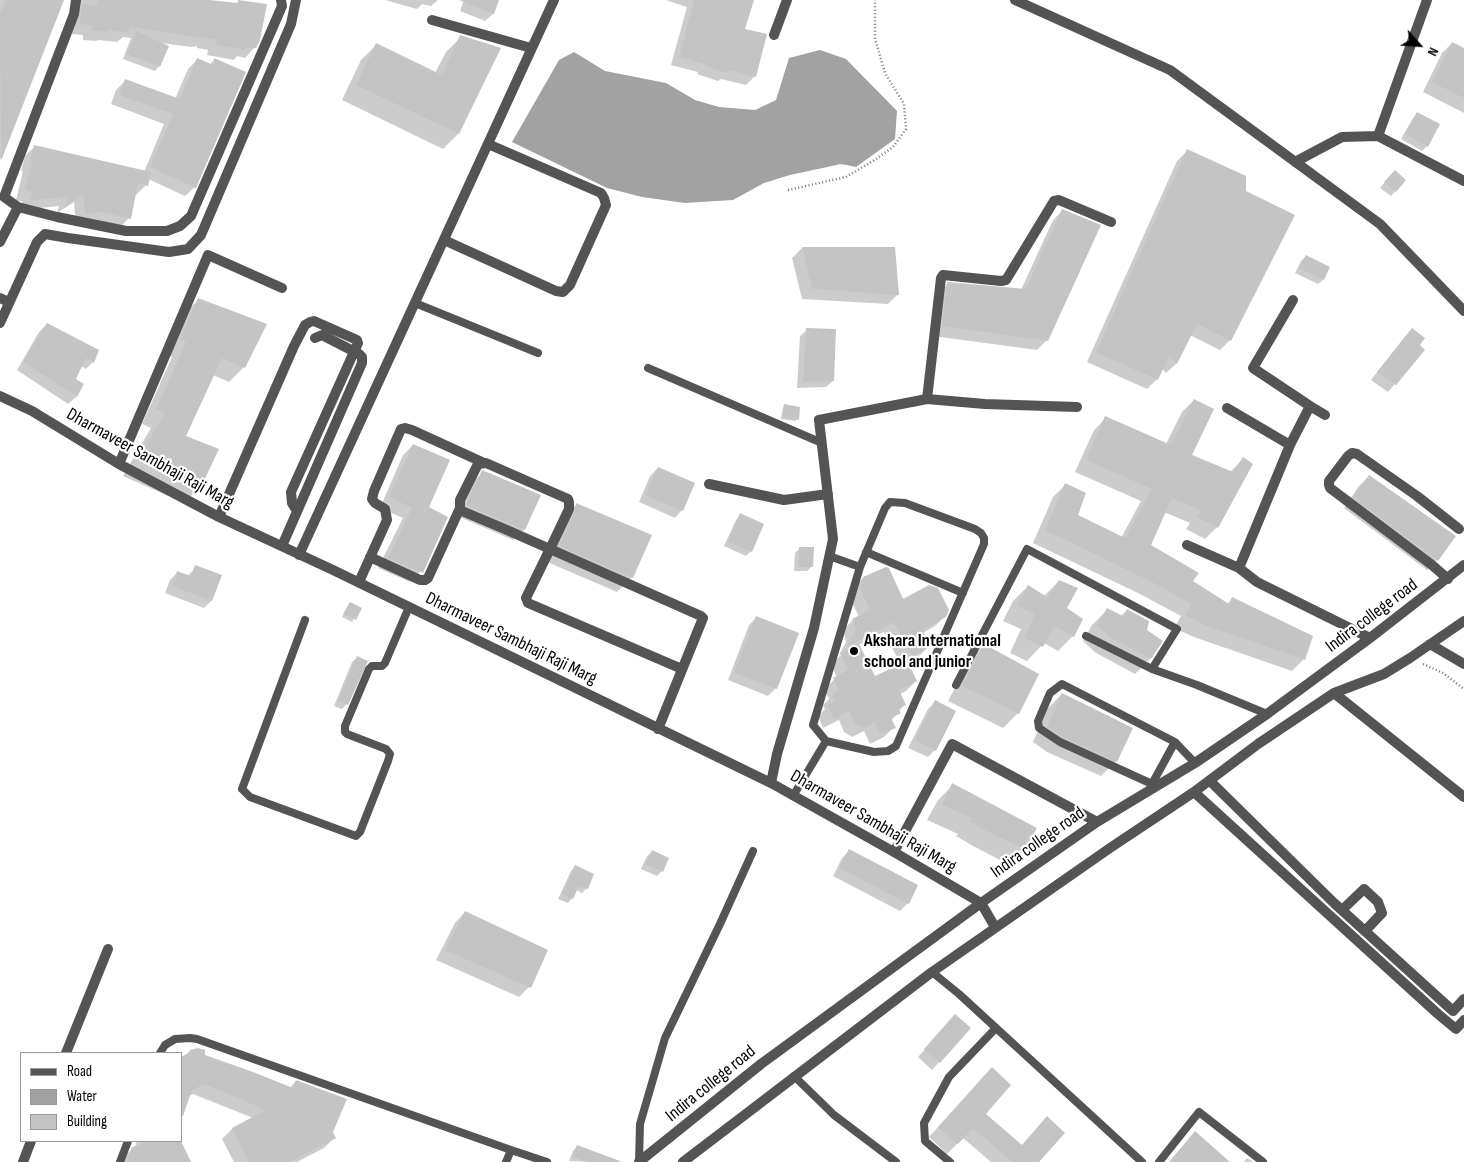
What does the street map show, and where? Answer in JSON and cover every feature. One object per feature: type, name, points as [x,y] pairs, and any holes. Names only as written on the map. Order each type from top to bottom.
[{"type":"street","points":[[76,0],[74,14],[2,201],[57,217],[126,231],[167,231],[180,226],[191,216],[282,6],[281,0]]},
{"type":"street","points":[[0,323],[5,300],[37,242],[45,234],[169,252],[188,249],[201,235],[291,24],[296,0]]},
{"type":"street","points":[[299,554],[554,0]]},
{"type":"street","points":[[774,35],[787,0]]},
{"type":"street","points":[[1015,0],[1170,70],[1380,224],[1464,311]]},
{"type":"street","points":[[1378,136],[1427,0]]},
{"type":"street","points":[[432,20],[531,48]]},
{"type":"street","points":[[1295,162],[1342,137],[1378,136],[1464,181]]},
{"type":"street","points":[[444,240],[556,291],[563,292],[570,285],[606,205],[604,198],[601,193],[488,144]]},
{"type":"street","points":[[927,399],[941,278],[943,275],[1006,280],[1054,201],[1059,200],[1110,222]]},
{"type":"street","points":[[0,242],[18,207]]},
{"type":"street","points":[[119,464],[208,255],[282,288]]},
{"type":"street","points":[[1293,300],[1253,368],[1325,415]]},
{"type":"street","points":[[219,518],[294,346],[306,325],[314,321],[357,340],[358,343],[291,492],[292,504],[297,510],[282,546]]},
{"type":"street","points":[[315,338],[322,336],[354,351]]},
{"type":"street","name":"Dharmaveer Sambhaji Raji Marg","points":[[0,396],[32,411],[119,464],[219,518],[359,582],[771,783],[980,903],[995,927]]},
{"type":"street","points":[[771,783],[777,754],[814,628],[832,539],[819,420],[927,399],[985,404],[1077,407]]},
{"type":"street","points":[[1239,568],[1290,444],[1310,406]]},
{"type":"street","points":[[1228,408],[1290,444]]},
{"type":"street","points":[[359,582],[387,520],[385,509],[372,499],[374,491],[402,429],[405,428],[568,499],[569,509],[526,598],[528,603],[682,669]]},
{"type":"street","points":[[1448,579],[1330,488],[1330,481],[1348,456],[1352,453],[1357,454],[1417,496],[1459,530]]},
{"type":"street","points":[[370,557],[420,580],[428,578],[460,508],[460,500],[463,493],[476,467],[482,462]]},
{"type":"street","points":[[709,484],[784,500],[828,494]]},
{"type":"street","points":[[460,508],[462,511],[701,616],[702,621],[658,729]]},
{"type":"street","points":[[1188,545],[1239,568],[1257,582],[1370,638]]},
{"type":"street","name":"Indira college road","points":[[639,1162],[761,1064],[980,903],[1096,822],[1195,763],[1267,714],[1370,638],[1464,565]]},
{"type":"street","points":[[683,1162],[932,972],[1210,781],[1258,744],[1334,693],[1384,674],[1464,621]]},
{"type":"street","points":[[1430,644],[1464,664]]},
{"type":"street","points":[[1334,693],[1464,797]]},
{"type":"street","points":[[894,852],[952,744],[1096,822]]},
{"type":"street","points":[[1210,781],[1338,906],[1453,1011],[1464,999]]},
{"type":"street","points":[[1194,792],[1456,1029],[1464,1020]]},
{"type":"street","points":[[1326,913],[1364,889],[1378,902],[1382,912],[1365,931]]},
{"type":"street","points":[[66,1052],[108,949]]},
{"type":"street","points":[[23,1162],[31,1142]]},
{"type":"lane","points":[[415,303],[538,353]]},
{"type":"lane","points":[[648,368],[822,443]]},
{"type":"lane","points":[[890,502],[905,503],[976,529],[984,538],[984,544],[896,746],[888,751],[874,752],[826,741],[813,725],[860,567],[885,508],[890,502]]},
{"type":"lane","points":[[956,685],[1027,549],[1177,629],[1152,669]]},
{"type":"lane","points":[[866,552],[963,593]]},
{"type":"lane","points":[[829,556],[860,567]]},
{"type":"lane","points":[[305,620],[242,789],[250,797],[356,836],[360,832],[390,754],[386,749],[347,734],[345,726],[369,669],[372,666],[382,666],[385,663],[408,607]]},
{"type":"lane","points":[[1086,636],[1152,669],[1267,714]]},
{"type":"lane","points":[[1175,742],[1152,784],[1060,742],[1038,728],[1038,721],[1050,693],[1062,684],[1175,742],[1195,763]]},
{"type":"lane","points":[[793,796],[826,741]]},
{"type":"lane","points":[[639,1162],[640,1124],[666,1038],[753,851]]},
{"type":"lane","points":[[932,972],[959,994],[1142,1162]]},
{"type":"lane","points":[[950,1162],[925,1140],[924,1123],[949,1077],[996,1028]]},
{"type":"lane","points":[[161,1052],[165,1045],[176,1039],[197,1039],[547,1162]]},
{"type":"lane","points":[[794,1076],[834,1115],[896,1162]]},
{"type":"lane","points":[[1159,1162],[1199,1112],[1263,1162]]},
{"type":"lane","points":[[120,1162],[128,1142]]},
{"type":"lane","points":[[506,1162],[511,1150]]},
{"type":"path","points":[[788,190],[846,177],[893,148],[906,129],[904,104],[886,73],[875,39],[875,0]]},
{"type":"path","points":[[1410,658],[1443,673],[1464,689]]},
{"type":"water","points":[[820,50],[846,59],[897,111],[895,139],[856,167],[841,164],[790,175],[764,183],[733,200],[685,203],[642,197],[607,188],[512,142],[559,60],[574,52],[605,71],[666,83],[695,100],[719,107],[755,110],[776,100],[789,58]]},
{"type":"building","points":[[6,0],[64,0],[1,161],[0,14]]},
{"type":"building","points":[[98,0],[209,0],[238,3],[238,0],[267,4],[260,40],[256,48],[246,47],[245,50],[216,45],[217,40],[206,37],[201,38],[130,27],[128,33],[92,30],[93,26],[80,24],[82,4],[97,6]]},
{"type":"building","points":[[459,0],[499,0],[494,14]]},
{"type":"building","points":[[694,0],[754,0],[745,29],[767,34],[756,77],[729,70],[728,73],[679,57]]},
{"type":"building","points":[[136,31],[169,46],[160,67],[127,54]]},
{"type":"building","points":[[460,35],[501,48],[459,134],[356,85],[376,43],[442,75]]},
{"type":"building","points":[[1452,42],[1464,48],[1464,98],[1432,82]]},
{"type":"building","points":[[197,58],[213,65],[214,58],[246,72],[196,188],[150,167],[173,114],[119,95],[125,79],[180,99]]},
{"type":"building","points":[[1417,112],[1440,124],[1428,147],[1405,134]]},
{"type":"building","points":[[34,145],[151,172],[148,186],[138,183],[131,219],[99,211],[85,214],[83,193],[66,206],[68,197],[30,200],[32,192],[25,190]]},
{"type":"building","points":[[1187,149],[1246,176],[1246,191],[1295,215],[1231,341],[1197,324],[1177,364],[1169,356],[1158,380],[1096,352]]},
{"type":"building","points":[[1395,170],[1406,180],[1396,192],[1384,182]]},
{"type":"building","points":[[1062,209],[1101,225],[1048,341],[942,326],[947,282],[1026,289]]},
{"type":"building","points":[[802,247],[895,247],[899,295],[812,289]]},
{"type":"building","points":[[1306,255],[1330,267],[1324,280],[1299,268]]},
{"type":"building","points":[[198,298],[267,324],[245,368],[222,358],[186,436],[219,449],[200,489],[137,461],[165,413],[156,409],[186,342],[180,339]]},
{"type":"building","points":[[47,323],[99,350],[94,363],[86,358],[76,379],[84,384],[77,397],[23,362]]},
{"type":"building","points":[[806,328],[836,329],[834,381],[803,382]]},
{"type":"building","points":[[1412,328],[1425,338],[1420,345],[1425,350],[1396,385],[1377,372]]},
{"type":"building","points":[[1194,399],[1214,409],[1192,455],[1233,472],[1243,457],[1253,464],[1218,528],[1197,517],[1201,510],[1172,498],[1151,545],[1199,573],[1193,581],[1229,604],[1232,597],[1313,636],[1305,660],[1207,626],[1185,615],[1192,604],[1152,582],[1045,530],[1065,483],[1086,493],[1078,515],[1125,538],[1152,489],[1086,460],[1105,416],[1171,445]]},
{"type":"building","points":[[784,404],[800,407],[799,420],[782,417]]},
{"type":"building","points":[[413,444],[450,460],[429,507],[448,517],[423,573],[388,558],[412,508],[389,497]]},
{"type":"building","points":[[658,467],[695,483],[683,511],[645,495]]},
{"type":"building","points":[[482,470],[541,495],[525,530],[467,506],[467,502]]},
{"type":"building","points":[[1369,475],[1456,536],[1438,561],[1353,497]]},
{"type":"building","points":[[576,503],[652,535],[633,578],[559,546],[575,512]]},
{"type":"building","points":[[740,513],[764,524],[752,552],[728,542]]},
{"type":"building","points":[[799,547],[814,547],[813,567],[799,567]]},
{"type":"building","points":[[195,565],[222,575],[212,601],[172,586],[177,571],[191,576]]},
{"type":"building","points":[[886,567],[889,568],[903,599],[929,585],[938,588],[949,610],[946,617],[922,630],[931,645],[912,657],[894,622],[846,647],[856,631],[852,619],[870,610],[860,588],[863,577]]},
{"type":"building","points":[[1059,580],[1078,588],[1067,608],[1083,619],[1074,637],[1054,626],[1043,647],[1024,638],[1035,614],[1017,606],[1028,585],[1047,597]]},
{"type":"building","points":[[350,602],[362,608],[356,620],[343,614]]},
{"type":"building","points":[[1107,608],[1123,616],[1127,609],[1149,621],[1147,630],[1163,641],[1151,659],[1111,638],[1097,625]]},
{"type":"building","points":[[756,616],[799,633],[777,689],[734,673]]},
{"type":"building","points":[[859,644],[875,676],[907,661],[917,681],[899,690],[906,705],[898,709],[901,713],[891,718],[896,728],[880,734],[875,722],[863,728],[854,722],[849,711],[834,719],[827,705],[835,701],[832,694],[839,690],[833,678],[848,670],[840,653]]},
{"type":"building","points":[[984,644],[1039,674],[1019,714],[962,686]]},
{"type":"building","points":[[357,656],[368,661],[348,705],[338,701]]},
{"type":"building","points":[[1062,693],[1133,728],[1117,762],[1063,737],[1047,727]]},
{"type":"building","points":[[935,700],[956,711],[936,751],[915,740]]},
{"type":"building","points":[[952,783],[1037,828],[1025,849],[988,832],[970,821],[972,818],[942,805]]},
{"type":"building","points":[[849,849],[918,885],[909,904],[839,868]]},
{"type":"building","points":[[652,850],[669,858],[663,872],[645,864]]},
{"type":"building","points":[[575,865],[594,874],[588,889],[579,886],[573,899],[562,894]]},
{"type":"building","points":[[465,911],[548,950],[531,988],[445,950]]},
{"type":"building","points":[[955,1014],[971,1028],[940,1063],[924,1049]]},
{"type":"building","points":[[198,1048],[205,1050],[205,1055],[293,1088],[296,1080],[347,1099],[333,1132],[336,1138],[290,1162],[249,1162],[232,1128],[266,1110],[204,1084],[192,1090],[182,1116],[182,1056],[189,1053],[190,1050]]},
{"type":"building","points":[[992,1067],[1011,1085],[986,1114],[1022,1145],[1047,1116],[1065,1133],[1039,1162],[1012,1162],[973,1128],[958,1144],[938,1127]]},
{"type":"building","points":[[1195,1131],[1230,1162],[1169,1162]]},
{"type":"building","points":[[142,1142],[181,1142],[191,1162],[127,1162],[132,1147],[141,1145]]},
{"type":"building","points":[[577,1145],[620,1162],[587,1162],[573,1157]]},
{"type":"place","name":"Akshara International school and junior","points":[[854,651]]}]
